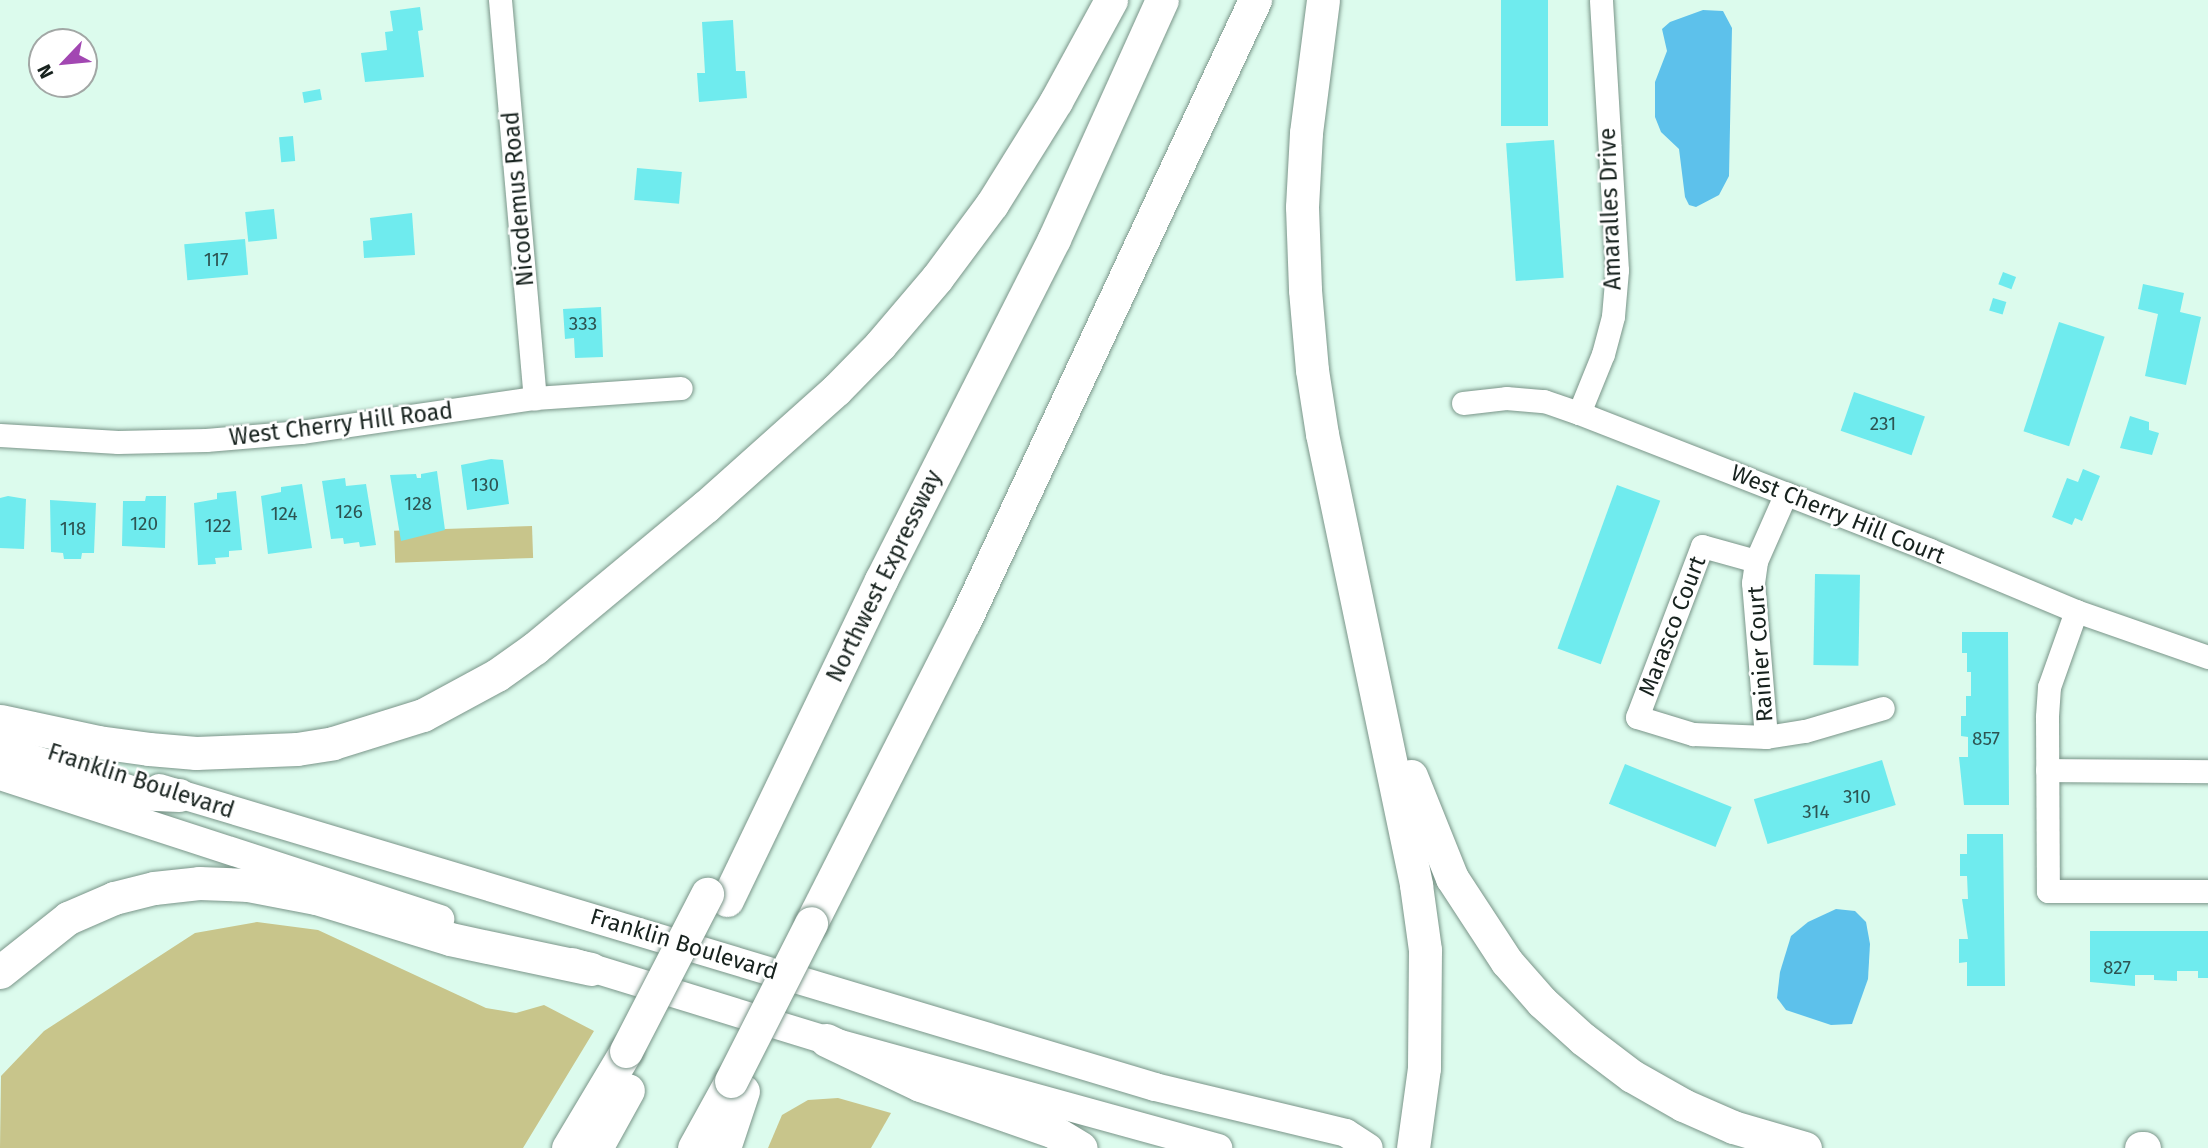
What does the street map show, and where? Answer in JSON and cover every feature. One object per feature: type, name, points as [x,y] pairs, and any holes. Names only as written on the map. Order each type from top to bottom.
[{"type":"highway","points":[[0,721],[98,742],[149,749],[196,753],[298,749],[333,743],[424,715],[496,675],[535,648],[705,507],[836,390],[880,345],[937,278],[992,204],[1056,101],[1111,0]]},
{"type":"highway","name":"Northwest Expressway","points":[[596,1148],[636,1054],[1054,239],[1162,0]]},
{"type":"highway","points":[[724,1148],[738,1083],[776,992],[964,622],[1255,0]]},
{"type":"highway","points":[[1323,0],[1306,133],[1302,207],[1305,290],[1312,370],[1322,434],[1366,634],[1416,885],[1425,950],[1424,1068],[1413,1148]]},
{"type":"highway","points":[[1366,634],[1429,827],[1452,878],[1507,962],[1573,1030],[1632,1076],[1683,1105],[1733,1127],[1805,1148]]},
{"type":"highway","points":[[0,751],[134,793],[179,795]]},
{"type":"highway","points":[[0,972],[68,918],[114,898],[154,888],[199,883],[248,885],[316,898],[450,939],[591,968]]},
{"type":"highway","points":[[826,1040],[920,1086],[1054,1132],[1081,1148]]},
{"type":"highway","points":[[568,1148],[636,1054]]},
{"type":"highway","points":[[694,1148],[738,1083]]},
{"type":"main road","name":"Franklin Boulevard","points":[[0,735],[179,795],[1155,1087],[1346,1133],[1369,1148]]},
{"type":"main road","name":"Franklin Boulevard","points":[[0,776],[591,968],[826,1040],[1218,1148]]},
{"type":"street","name":"Nicodemus Road","points":[[500,0],[535,398]]},
{"type":"street","name":"Amaralles Drive","points":[[1580,413],[1603,354],[1613,316],[1616,270],[1601,0]]},
{"type":"street","name":"West Cherry Hill Road","points":[[0,435],[118,442],[206,440],[302,432],[535,398],[681,388]]},
{"type":"street","name":"West Cherry Hill Court","points":[[1463,403],[1506,398],[1544,401],[1580,413],[2076,611],[2208,657]]},
{"type":"street","name":"Rainier Court","points":[[1766,737],[1754,617],[1756,561],[1786,493]]},
{"type":"street","name":"Marasco Court","points":[[1756,561],[1702,546],[1637,717],[1693,734],[1766,737],[1805,732],[1883,708]]},
{"type":"street","points":[[2076,611],[2049,687],[2048,891],[2208,891]]},
{"type":"street","points":[[2047,770],[2208,771]]},
{"type":"shaded area","points":[[532,526],[533,558],[395,563],[394,531]]},
{"type":"shaded area","points":[[257,922],[318,930],[486,1008],[516,1013],[544,1005],[594,1031],[523,1148],[0,1148],[1,1076],[44,1031],[195,933]]},
{"type":"shaded area","points":[[838,1098],[891,1113],[871,1148],[768,1148],[782,1115],[808,1100]]},
{"type":"water","points":[[1703,10],[1723,11],[1732,28],[1729,176],[1719,195],[1696,207],[1689,205],[1685,197],[1679,149],[1661,132],[1655,117],[1655,82],[1667,51],[1662,29],[1670,22]]},
{"type":"water","points":[[1836,909],[1855,911],[1866,922],[1870,944],[1868,979],[1852,1024],[1831,1025],[1786,1010],[1777,998],[1780,972],[1791,936],[1808,922]]},
{"type":"building","points":[[1501,0],[1548,0],[1548,126],[1501,126]]},
{"type":"building","points":[[420,7],[423,30],[418,31],[424,77],[365,82],[361,53],[387,50],[385,32],[393,31],[390,11]]},
{"type":"building","points":[[733,20],[736,71],[745,71],[747,98],[699,102],[697,73],[705,73],[702,22]]},
{"type":"building","points":[[320,89],[322,100],[304,103],[302,92]]},
{"type":"building","points":[[293,136],[295,161],[281,162],[279,137]]},
{"type":"building","points":[[1554,140],[1564,278],[1516,281],[1506,143]]},
{"type":"building","points":[[637,168],[682,172],[679,204],[634,200]]},
{"type":"building","points":[[274,209],[277,239],[248,242],[245,212]]},
{"type":"building","points":[[412,213],[415,255],[364,258],[363,241],[372,240],[370,218]]},
{"type":"building","points":[[245,239],[248,275],[187,280],[184,244]]},
{"type":"building","points":[[2003,272],[2016,277],[2011,289],[1998,284]]},
{"type":"building","points":[[2143,284],[2184,293],[2180,312],[2201,317],[2186,385],[2145,376],[2158,314],[2138,309]]},
{"type":"building","points":[[1993,298],[2006,302],[2003,315],[1989,310]]},
{"type":"building","points":[[601,307],[603,357],[575,358],[574,338],[565,339],[563,309]]},
{"type":"building","points":[[2059,322],[2105,337],[2069,446],[2023,431]]},
{"type":"building","points":[[1854,392],[1925,416],[1912,455],[1841,431]]},
{"type":"building","points":[[2130,416],[2149,422],[2149,430],[2159,433],[2152,455],[2120,448]]},
{"type":"building","points":[[491,459],[503,460],[509,504],[467,510],[461,465]]},
{"type":"building","points":[[2083,469],[2100,476],[2082,521],[2075,518],[2072,525],[2052,517],[2067,478],[2078,482]]},
{"type":"building","points":[[437,471],[445,530],[401,541],[390,475],[416,474],[417,478],[421,478],[421,474]]},
{"type":"building","points":[[345,478],[346,486],[366,484],[376,545],[360,547],[359,542],[344,544],[343,538],[331,539],[322,481]]},
{"type":"building","points":[[302,484],[312,548],[268,554],[261,496],[281,492],[281,487]]},
{"type":"building","points":[[1617,485],[1660,501],[1601,664],[1557,649]]},
{"type":"building","points":[[236,491],[242,550],[229,551],[229,557],[215,558],[216,564],[198,565],[194,503],[217,499],[217,493]]},
{"type":"building","points":[[8,496],[26,499],[24,549],[0,548],[0,498]]},
{"type":"building","points":[[146,496],[166,496],[165,548],[122,546],[123,501],[145,501]]},
{"type":"building","points":[[50,500],[96,503],[94,553],[82,553],[81,559],[64,559],[63,553],[51,552]]},
{"type":"building","points":[[1815,574],[1860,575],[1858,666],[1813,665]]},
{"type":"building","points":[[1962,632],[2008,632],[2009,805],[1964,805],[1959,757],[1968,757],[1968,737],[1961,736],[1961,716],[1966,716],[1966,696],[1971,696],[1971,672],[1967,672],[1967,653],[1962,653]]},
{"type":"building","points":[[1882,760],[1896,805],[1768,844],[1754,799]]},
{"type":"building","points":[[1625,764],[1732,807],[1716,847],[1609,804]]},
{"type":"building","points":[[1967,834],[2003,834],[2005,986],[1967,986],[1967,962],[1959,963],[1959,939],[1968,939],[1962,899],[1968,899],[1967,876],[1960,876],[1960,854],[1967,854]]},
{"type":"building","points":[[2090,931],[2208,931],[2208,978],[2198,978],[2198,971],[2177,971],[2177,981],[2154,980],[2154,975],[2135,975],[2135,986],[2090,982]]}]
